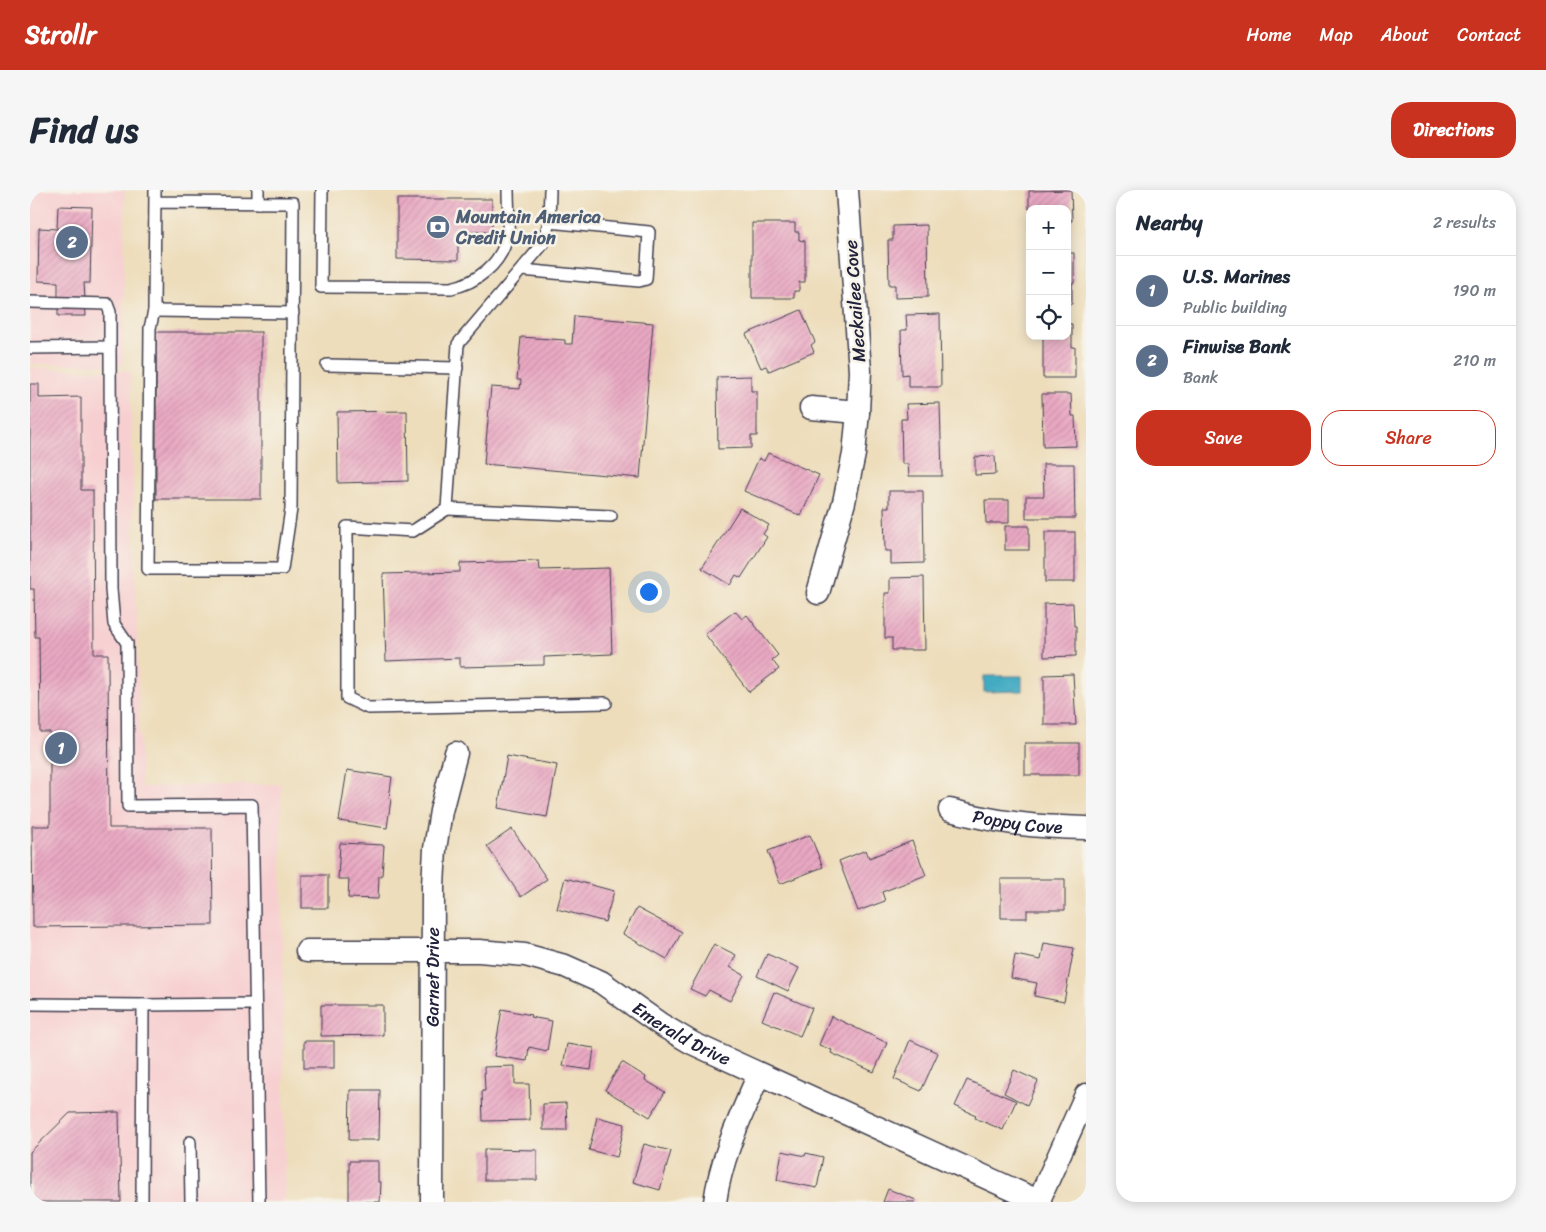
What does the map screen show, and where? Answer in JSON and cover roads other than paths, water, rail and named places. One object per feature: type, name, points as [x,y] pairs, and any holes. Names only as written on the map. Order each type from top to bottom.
[{"type":"street","name":"Meckailee Cove","points":[[818,593],[844,502],[854,454],[858,412],[860,363],[847,190]]},
{"type":"street","points":[[811,408],[858,412]]},
{"type":"street","name":"Garnet Drive","points":[[432,1202],[433,886],[435,849],[441,811],[456,754]]},
{"type":"street","name":"Poppy Cove","points":[[950,810],[1006,823],[1043,827],[1086,828]]},
{"type":"street","name":"Emerald Drive","points":[[307,951],[479,951],[525,955],[565,966],[601,982],[660,1024],[692,1043],[1038,1202]]},
{"type":"street","points":[[715,1202],[726,1156],[759,1074]]},
{"type":"street","points":[[1038,1202],[1086,1095]]},
{"type":"lane","points":[[258,190],[258,203]]},
{"type":"lane","points":[[322,190],[321,287],[451,288],[462,286],[482,275],[502,251],[508,230],[508,190]]},
{"type":"lane","points":[[447,509],[458,344],[544,244],[549,222],[550,190]]},
{"type":"lane","points":[[155,196],[258,203],[293,203],[291,510],[282,569],[148,569],[150,328],[154,311],[155,196]]},
{"type":"lane","points":[[522,270],[639,282],[646,279],[649,232],[549,222]]},
{"type":"lane","points":[[30,302],[107,304],[110,312],[111,589],[114,624],[127,644],[128,806],[252,805],[259,1202]]},
{"type":"lane","points":[[154,311],[293,313]]},
{"type":"lane","points":[[30,348],[110,347]]},
{"type":"lane","points":[[327,365],[457,368]]},
{"type":"lane","points":[[606,703],[368,708],[348,698],[348,527],[413,530],[447,509],[611,516]]},
{"type":"lane","points":[[30,1004],[143,1006],[255,1004]]},
{"type":"lane","points":[[142,1202],[143,1006]]},
{"type":"lane","points":[[190,1142],[191,1202]]},
{"type":"water","points":[[984,676],[1022,676],[1022,691],[984,692]]},
{"type":"place","name":"Mountain America Credit Union","points":[[438,227]]},
{"type":"place","name":"Finwise Bank","points":[[72,242]]},
{"type":"place","name":"U.S. Marines","points":[[61,748]]}]
